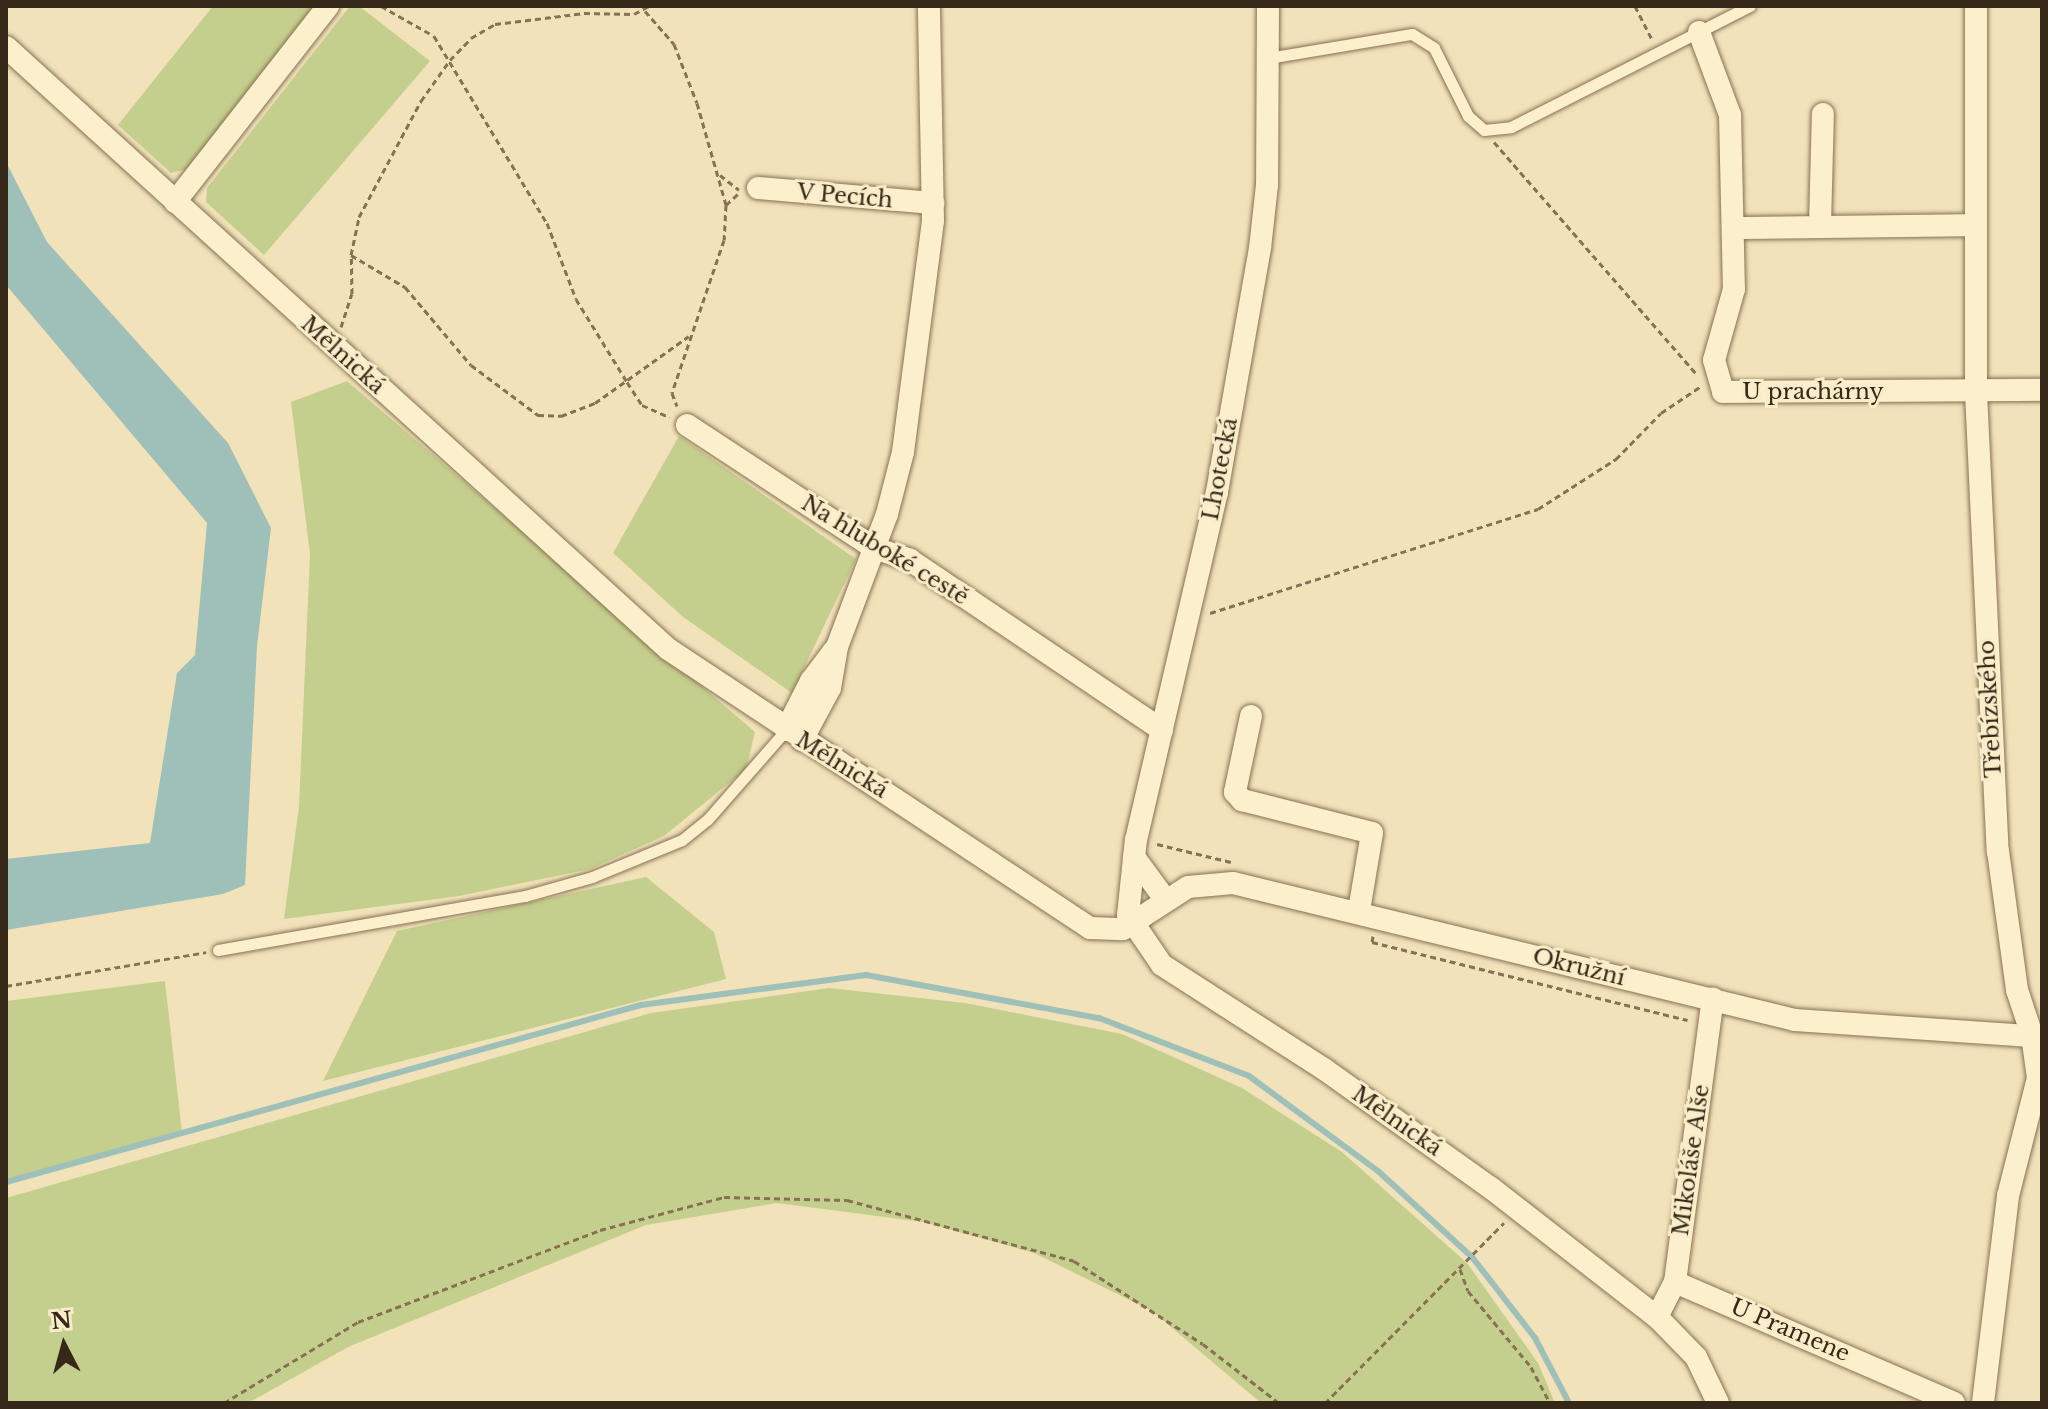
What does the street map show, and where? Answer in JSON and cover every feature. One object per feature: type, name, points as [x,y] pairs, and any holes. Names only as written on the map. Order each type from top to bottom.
[{"type":"street","points":[[175,202],[328,6]]},
{"type":"street","points":[[794,735],[811,681],[837,647],[874,548],[903,452],[920,348],[933,203],[929,6]]},
{"type":"street","name":"Lhotecká","points":[[1132,925],[1126,902],[1134,857],[1217,492],[1260,248],[1267,185],[1268,6]]},
{"type":"street","name":"Třebízského","points":[[1976,6],[1976,392],[1998,851],[2017,990],[2037,1036],[2038,1078],[2008,1196],[1983,1403]]},
{"type":"street","name":"U prachárny","points":[[1699,32],[1730,115],[1735,228],[1734,289],[1714,360],[1723,392],[1976,392]]},
{"type":"street","name":"Mělnická","points":[[6,47],[668,649],[1090,928],[1111,931],[1132,925],[1162,965],[1324,1069],[1518,1209],[1657,1317],[1696,1357],[1718,1403]]},
{"type":"street","points":[[1820,225],[1823,114]]},
{"type":"street","name":"V Pecích","points":[[749,190],[933,203]]},
{"type":"street","points":[[1735,228],[1974,225]]},
{"type":"street","points":[[1976,392],[2042,390]]},
{"type":"street","name":"Na hluboké cestě","points":[[687,425],[874,548],[910,560],[1162,730]]},
{"type":"street","points":[[1251,716],[1235,792],[1242,800],[1372,833],[1359,911]]},
{"type":"street","points":[[1134,857],[1165,899]]},
{"type":"street","name":"Okružní","points":[[1132,925],[1165,899],[1199,885],[1233,883],[1713,999],[1852,1027],[2037,1036]]},
{"type":"street","name":"Mikoláše Alše","points":[[1657,1317],[1675,1282],[1713,999]]},
{"type":"street","name":"U Pramene","points":[[1675,1282],[1906,1379],[1954,1403]]},
{"type":"lane","points":[[1268,58],[1412,34],[1434,48],[1468,116],[1484,130],[1511,127],[1750,6]]},
{"type":"lane","points":[[218,950],[525,896],[592,877],[682,840],[708,819],[794,735]]},
{"type":"path","points":[[381,6],[434,36],[450,60],[478,117],[547,223],[576,299],[627,382],[642,405],[687,425]]},
{"type":"path","points":[[330,343],[346,320],[351,255],[359,217],[421,101],[450,60],[471,38],[495,24],[645,11],[649,6]]},
{"type":"path","points":[[1635,6],[1658,52]]},
{"type":"path","points":[[645,11],[674,44],[697,103],[726,205],[724,240],[672,393],[687,425]]},
{"type":"path","points":[[1187,620],[1538,509],[1616,459],[1661,413],[1707,381],[1686,367],[1484,130]]},
{"type":"path","points":[[726,205],[749,190]]},
{"type":"path","points":[[351,255],[405,287],[471,365],[538,415],[573,412],[627,382],[691,335]]},
{"type":"path","points":[[6,986],[218,950]]},
{"type":"path","points":[[224,1403],[358,1322],[600,1230],[724,1197],[847,1200],[1074,1261],[1203,1344],[1279,1403]]},
{"type":"path","points":[[1325,1403],[1518,1209]]},
{"type":"path","points":[[1460,1269],[1468,1291],[1531,1367],[1550,1403]]},
{"type":"green space","points":[[213,6],[316,6],[187,169],[171,173],[118,125]]},
{"type":"green space","points":[[350,6],[359,6],[430,61],[264,255],[206,202],[207,188]]},
{"type":"green space","points":[[347,381],[755,732],[746,769],[664,836],[590,869],[459,896],[284,919],[299,806],[310,554],[291,402]]},
{"type":"green space","points":[[679,436],[856,559],[792,693],[683,617],[613,553]]},
{"type":"green space","points":[[646,877],[714,932],[726,979],[323,1081],[397,931]]},
{"type":"green space","points":[[165,981],[182,1133],[6,1180],[6,1001]]},
{"type":"green space","points":[[829,988],[965,1003],[1122,1034],[1242,1088],[1342,1152],[1467,1263],[1538,1363],[1555,1403],[1261,1403],[1152,1311],[1034,1253],[923,1222],[777,1203],[646,1225],[348,1347],[248,1403],[6,1403],[6,1198],[651,1013]]},
{"type":"water","points":[[6,162],[47,242],[228,443],[271,528],[257,646],[245,885],[223,894],[6,930],[6,859],[150,843],[177,673],[195,655],[207,523],[6,285]]},
{"type":"waterway","points":[[6,1182],[641,1005],[866,975],[1099,1018],[1249,1076],[1378,1171],[1472,1257],[1535,1338],[1569,1403]]}]
